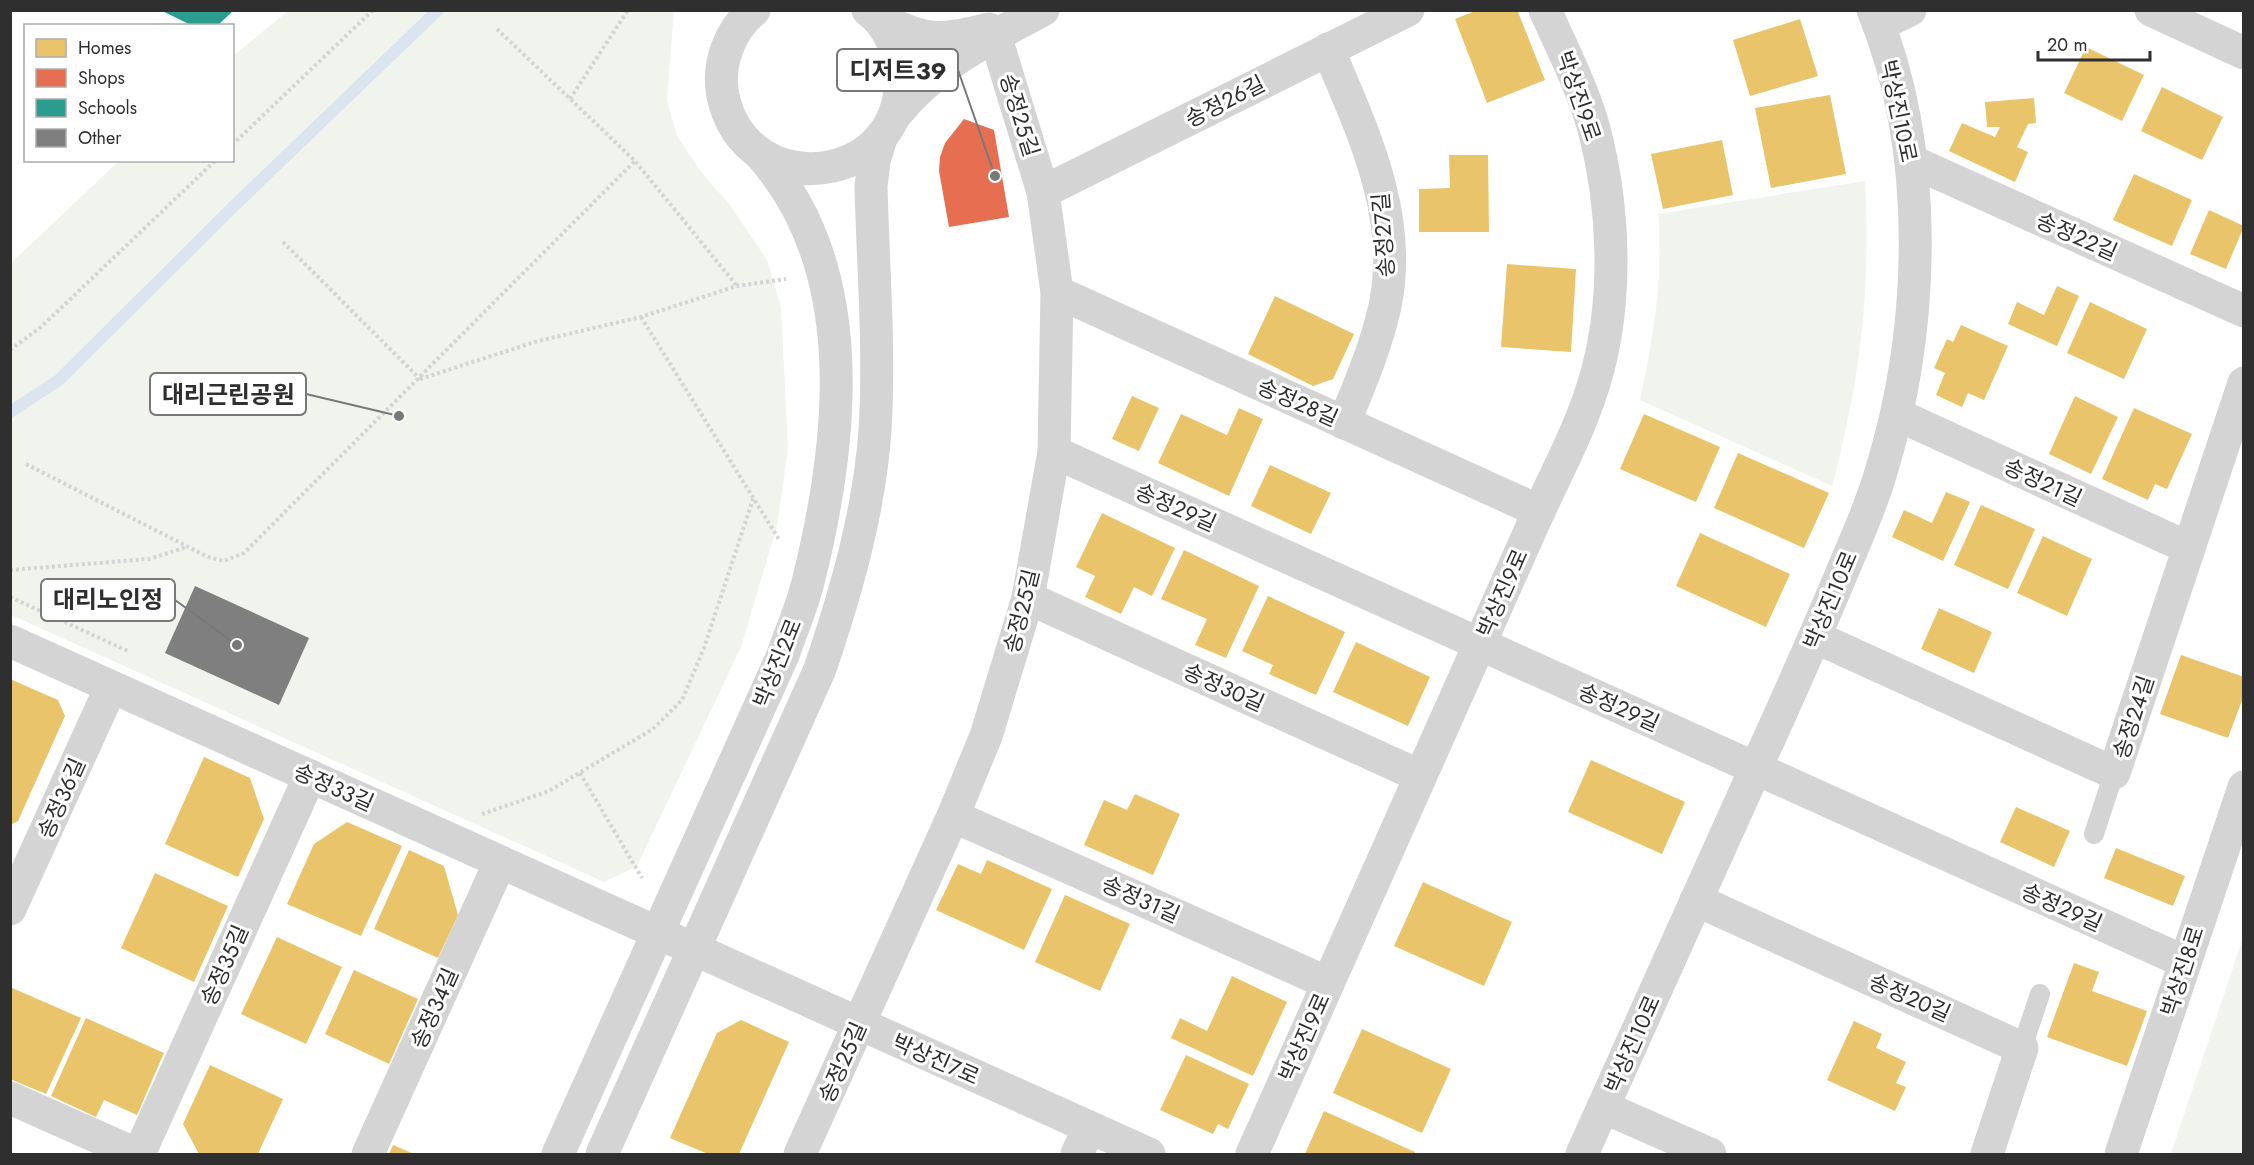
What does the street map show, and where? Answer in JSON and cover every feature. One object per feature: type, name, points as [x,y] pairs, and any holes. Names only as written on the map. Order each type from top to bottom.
[{"type":"street","name":"박상진2로","points":[[558,1155],[783,655],[808,583],[824,506],[835,428],[836,363],[824,273],[814,238],[798,204],[781,177],[739,134],[726,111],[721,85],[723,57],[732,10]]},
{"type":"street","name":"박상진2로","points":[[723,57],[734,33],[754,10]]},
{"type":"street","points":[[871,13],[904,31],[931,39],[958,37],[1042,10]]},
{"type":"street","points":[[888,126],[935,73],[995,35],[1042,10]]},
{"type":"street","name":"송정26길","points":[[1043,192],[1408,10]]},
{"type":"street","name":"박상진9로","points":[[1252,1155],[1479,644],[1574,438],[1597,372],[1609,306],[1610,247],[1605,191],[1594,128],[1545,10]]},
{"type":"street","points":[[1876,18],[1910,10]]},
{"type":"street","points":[[2151,10],[2244,52]]},
{"type":"street","name":"박상진2로","points":[[602,1155],[820,669],[846,594],[863,513],[874,432],[876,362],[871,186],[874,161],[901,89],[900,62],[891,37],[871,13]]},
{"type":"street","name":"박상진10로","points":[[1582,1155],[1815,637],[1881,476],[1898,415],[1910,334],[1912,300],[1914,224],[1911,161],[1900,100],[1876,18]]},
{"type":"street","name":"송정25길","points":[[800,1155],[953,816],[986,736],[1028,598],[1054,452],[1057,292],[1043,192],[995,35]]},
{"type":"street","name":"송정27길","points":[[1328,49],[1379,175],[1385,208],[1388,258],[1386,303],[1375,346],[1344,423]]},
{"type":"street","name":"박상진2로","points":[[759,153],[783,166],[809,170],[836,167],[861,156],[888,126]]},
{"type":"street","name":"송정22길","points":[[1911,161],[2244,311]]},
{"type":"street","name":"송정28길","points":[[1057,292],[1539,511]]},
{"type":"street","name":"송정24길","points":[[1815,637],[2114,773],[2244,383]]},
{"type":"street","name":"송정21길","points":[[1898,415],[2188,548]]},
{"type":"street","name":"송정29길","points":[[1054,452],[2185,962]]},
{"type":"street","name":"송정30길","points":[[1028,598],[1420,776]]},
{"type":"street","name":"송정33길","points":[[10,641],[658,933]]},
{"type":"street","name":"송정36길","points":[[10,909],[17,875],[111,687]]},
{"type":"street","name":"송정35길","points":[[137,1155],[310,776]]},
{"type":"street","name":"박상진8로","points":[[2121,1155],[2244,787]]},
{"type":"street","name":"송정31길","points":[[953,816],[1328,983]]},
{"type":"street","name":"송정34길","points":[[368,1155],[500,862]]},
{"type":"street","name":"송정20길","points":[[1696,900],[2022,1048]]},
{"type":"street","name":"박상진7로","points":[[658,933],[859,1024],[1083,1141],[1149,1155]]},
{"type":"street","points":[[1987,1155],[2022,1048]]},
{"type":"street","points":[[10,1098],[137,1155]]},
{"type":"street","points":[[1603,1107],[1710,1155]]},
{"type":"lane","points":[[2094,834],[2114,773]]},
{"type":"lane","points":[[2022,1048],[2040,994]]},
{"type":"path","points":[[234,143],[373,10]]},
{"type":"path","points":[[570,99],[628,10]]},
{"type":"path","points":[[497,29],[635,161],[737,286]]},
{"type":"path","points":[[26,464],[208,557],[224,561],[244,553],[635,161]]},
{"type":"path","points":[[10,350],[41,327],[214,162]]},
{"type":"path","points":[[283,242],[420,379]]},
{"type":"path","points":[[420,379],[538,341],[641,317],[737,286],[787,279]]},
{"type":"path","points":[[641,317],[785,550]]},
{"type":"path","points":[[480,815],[549,791],[653,729],[682,700],[704,648],[753,499]]},
{"type":"path","points":[[10,570],[149,559],[188,547]]},
{"type":"path","points":[[10,597],[139,656]]},
{"type":"path","points":[[580,773],[642,878]]},
{"type":"shaded area","points":[[288,11],[674,11],[667,100],[677,136],[701,172],[730,205],[767,260],[781,307],[788,449],[777,526],[741,647],[637,866],[604,882],[11,615],[10,264],[118,162],[234,162],[234,55]]},
{"type":"shaded area","points":[[1865,181],[1866,260],[1861,335],[1850,410],[1832,486],[1640,400],[1653,331],[1658,285],[1660,261],[1658,214]]},
{"type":"shaded area","points":[[2243,938],[2243,1154],[2171,1154]]},
{"type":"building: Homes","points":[[1478,10],[1518,12],[1545,80],[1487,103],[1455,19]]},
{"type":"building: Homes","points":[[1800,19],[1818,76],[1750,96],[1733,40]]},
{"type":"building: Homes","points":[[2086,47],[2144,75],[2122,121],[2064,93]]},
{"type":"building: Homes","points":[[2162,87],[2223,117],[2202,160],[2141,131]]},
{"type":"building: Homes","points":[[1830,95],[1846,174],[1771,188],[1755,108]]},
{"type":"building: Homes","points":[[2034,98],[2036,123],[2028,124],[2017,147],[2028,152],[2015,182],[1949,151],[1962,123],[1995,137],[2000,127],[1987,127],[1985,102]]},
{"type":"building: Homes","points":[[1722,140],[1733,195],[1663,209],[1651,154]]},
{"type":"building: Homes","points":[[1449,155],[1488,155],[1489,232],[1419,232],[1419,189],[1450,188]]},
{"type":"building: Homes","points":[[2134,174],[2192,200],[2172,246],[2113,220]]},
{"type":"building: Homes","points":[[2209,210],[2244,226],[2226,269],[2190,254]]},
{"type":"building: Homes","points":[[1507,264],[1576,269],[1571,352],[1501,347]]},
{"type":"building: Homes","points":[[2057,286],[2079,296],[2057,346],[2008,324],[2017,302],[2044,315]]},
{"type":"building: Homes","points":[[1275,296],[1354,334],[1333,379],[1313,386],[1248,354]]},
{"type":"building: Homes","points":[[2090,302],[2147,329],[2124,379],[2067,353]]},
{"type":"building: Homes","points":[[1961,325],[2008,346],[1984,400],[1968,393],[1962,407],[1936,395],[1945,373],[1934,368],[1947,339],[1953,342]]},
{"type":"building: Homes","points":[[1132,396],[1159,408],[1139,451],[1112,439]]},
{"type":"building: Homes","points":[[2075,396],[2118,417],[2091,474],[2049,454]]},
{"type":"building: Homes","points":[[1239,408],[1263,419],[1229,496],[1158,463],[1181,414],[1227,435]]},
{"type":"building: Homes","points":[[2134,408],[2192,434],[2167,489],[2155,484],[2148,500],[2102,479]]},
{"type":"building: Homes","points":[[1644,414],[1720,447],[1696,502],[1620,469]]},
{"type":"building: Homes","points":[[1738,453],[1829,493],[1804,548],[1714,508]]},
{"type":"building: Homes","points":[[1270,465],[1331,493],[1311,534],[1251,506]]},
{"type":"building: Homes","points":[[1946,492],[1970,502],[1943,561],[1892,537],[1904,510],[1932,523]]},
{"type":"building: Homes","points":[[1981,505],[2035,529],[2008,589],[1954,565]]},
{"type":"building: Homes","points":[[1102,513],[1175,548],[1152,596],[1134,587],[1121,614],[1085,597],[1095,576],[1076,567]]},
{"type":"building: Homes","points":[[1700,533],[1790,574],[1766,627],[1676,586]]},
{"type":"building: Homes","points":[[2043,536],[2092,559],[2067,616],[2017,593]]},
{"type":"building: Homes","points":[[1184,550],[1259,586],[1226,658],[1195,645],[1207,619],[1161,599]]},
{"type":"building: Homes","points":[[1268,596],[1345,632],[1316,695],[1269,674],[1273,665],[1242,651]]},
{"type":"building: Homes","points":[[1939,608],[1992,632],[1974,673],[1921,649]]},
{"type":"building: Homes","points":[[1356,642],[1430,677],[1408,726],[1333,692]]},
{"type":"building: Homes","points":[[2181,655],[2244,677],[2244,695],[2228,738],[2160,714]]},
{"type":"building: Homes","points":[[10,679],[58,700],[65,716],[18,821],[10,825]]},
{"type":"building: Homes","points":[[204,757],[250,778],[264,819],[238,877],[165,844]]},
{"type":"building: Homes","points":[[1591,760],[1685,802],[1662,854],[1568,812]]},
{"type":"building: Homes","points":[[1135,794],[1180,814],[1153,875],[1084,845],[1104,800],[1127,810]]},
{"type":"building: Homes","points":[[2016,807],[2070,831],[2054,867],[2000,842]]},
{"type":"building: Homes","points":[[347,822],[402,846],[361,936],[287,904],[314,844]]},
{"type":"building: Homes","points":[[2116,848],[2185,876],[2173,906],[2104,878]]},
{"type":"building: Homes","points":[[409,850],[444,866],[458,915],[438,958],[374,929]]},
{"type":"building: Homes","points":[[987,860],[1052,889],[1024,950],[936,910],[958,864],[981,874]]},
{"type":"building: Homes","points":[[155,873],[228,906],[194,982],[121,948]]},
{"type":"building: Homes","points":[[1423,882],[1512,922],[1484,986],[1394,946]]},
{"type":"building: Homes","points":[[1065,895],[1130,924],[1100,991],[1035,962]]},
{"type":"building: Homes","points":[[277,937],[342,967],[306,1044],[241,1014]]},
{"type":"building: Homes","points":[[2074,963],[2099,972],[2092,991],[2147,1011],[2127,1066],[2047,1037]]},
{"type":"building: Homes","points":[[354,970],[418,999],[389,1064],[325,1034]]},
{"type":"building: Homes","points":[[1232,976],[1287,1002],[1253,1076],[1171,1038],[1180,1018],[1207,1031]]},
{"type":"building: Homes","points":[[10,987],[81,1018],[46,1094],[10,1079]]},
{"type":"building: Homes","points":[[86,1018],[164,1053],[137,1115],[104,1100],[96,1117],[51,1096]]},
{"type":"building: Homes","points":[[741,1020],[789,1042],[739,1154],[708,1154],[670,1138],[717,1033]]},
{"type":"building: Homes","points":[[1854,1021],[1882,1034],[1876,1048],[1906,1062],[1896,1083],[1906,1087],[1895,1111],[1827,1080]]},
{"type":"building: Homes","points":[[1362,1029],[1451,1069],[1422,1133],[1333,1093]]},
{"type":"building: Homes","points":[[1186,1055],[1249,1084],[1228,1129],[1218,1124],[1213,1134],[1160,1110]]},
{"type":"building: Homes","points":[[210,1065],[283,1099],[258,1154],[199,1154],[183,1124]]},
{"type":"building: Homes","points":[[1324,1111],[1415,1152],[1414,1154],[1305,1154]]},
{"type":"building: Homes","points":[[393,1145],[414,1154],[389,1154]]},
{"type":"building: Shops","points":[[964,119],[994,130],[1009,217],[949,227],[939,171],[940,157],[945,143]]},
{"type":"building: Schools","points":[[160,10],[234,10],[219,24],[189,24]]},
{"type":"building: Other","points":[[195,586],[309,638],[279,705],[165,653]]},
{"type":"waterway","points":[[10,412],[59,380],[234,206],[438,10]]},
{"type":"place","name":"디저트39","points":[[995,176]]},
{"type":"place","name":"대리근린공원","points":[[399,416]]},
{"type":"place","name":"대리노인정","points":[[237,645]]}]
